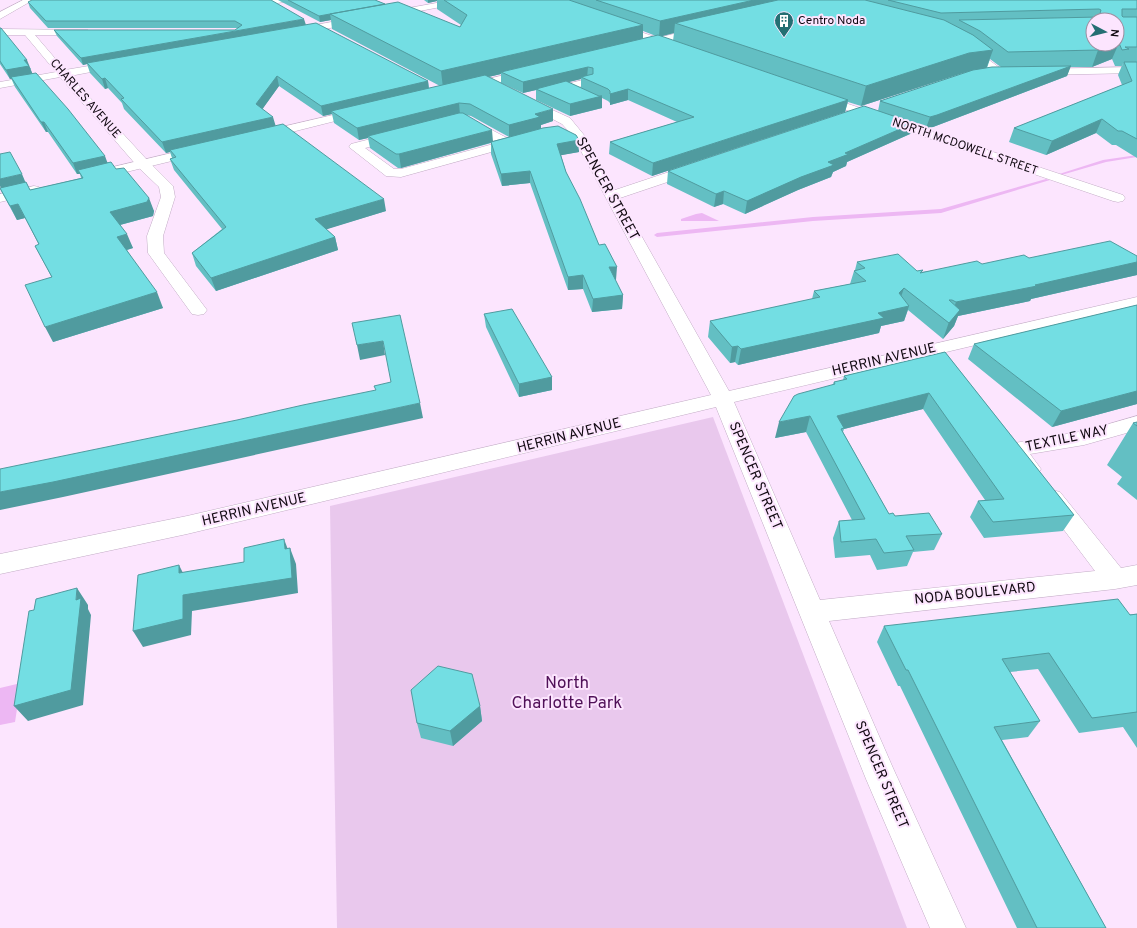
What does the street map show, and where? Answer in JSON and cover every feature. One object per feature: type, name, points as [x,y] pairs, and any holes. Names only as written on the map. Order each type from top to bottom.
[{"type":"street","points":[[0,16],[29,0]]},
{"type":"street","points":[[413,0],[430,7]]},
{"type":"street","points":[[288,32],[467,0]]},
{"type":"street","points":[[309,21],[333,35]]},
{"type":"street","points":[[603,22],[683,50]]},
{"type":"street","points":[[630,48],[714,28]]},
{"type":"street","points":[[0,32],[97,32]]},
{"type":"street","name":"CHARLES AVENUE","points":[[28,32],[62,74],[143,164],[166,186],[168,198],[155,236],[156,253],[198,310]]},
{"type":"street","points":[[958,42],[1004,72],[981,73]]},
{"type":"street","points":[[0,85],[130,62]]},
{"type":"street","points":[[457,89],[540,70]]},
{"type":"street","points":[[1024,72],[1137,70]]},
{"type":"street","name":"SPENCER STREET","points":[[488,82],[566,121],[567,131],[612,196],[723,399],[882,779],[948,928]]},
{"type":"street","points":[[522,99],[587,82]]},
{"type":"street","points":[[566,88],[584,96]]},
{"type":"street","name":"NORTH MCDOWELL STREET","points":[[809,94],[1118,198]]},
{"type":"street","points":[[840,119],[879,105]]},
{"type":"street","points":[[247,139],[372,109]]},
{"type":"street","points":[[453,122],[466,120],[507,143]]},
{"type":"street","points":[[408,134],[356,147],[391,173],[401,173],[535,136]]},
{"type":"street","points":[[90,177],[211,148]]},
{"type":"street","points":[[612,196],[705,165]]},
{"type":"street","points":[[0,198],[44,188]]},
{"type":"street","name":"HERRIN AVENUE","points":[[0,564],[67,552],[378,481],[1137,302]]},
{"type":"street","name":"TEXTILE WAY","points":[[1126,577],[1015,450],[1084,438],[1137,423]]},
{"type":"street","name":"NODA BOULEVARD","points":[[812,612],[1126,577]]},
{"type":"green space","name":"North Charlotte Park","points":[[713,417],[907,928],[337,928],[330,506]]},
{"type":"shaded area","points":[[702,213],[719,221],[681,221],[681,219]]},
{"type":"shaded area","points":[[21,683],[15,722],[0,725],[0,688]]},
{"type":"building","points":[[32,0],[271,0],[304,19],[81,58],[54,30],[235,30],[242,25],[235,21],[46,21],[28,2]]},
{"type":"building","points":[[288,0],[375,0],[385,4],[319,16]]},
{"type":"building","points":[[444,0],[569,0],[643,25],[441,71],[330,14],[398,2],[460,27],[467,15]]},
{"type":"building","points":[[596,0],[754,0],[660,21]]},
{"type":"building","points":[[778,0],[865,0],[944,20],[973,35],[993,50],[969,53],[866,86],[675,23]]},
{"type":"building","points":[[888,0],[1137,0],[1137,9],[1122,9],[1122,12],[1100,12],[1101,10],[1099,9],[941,13]]},
{"type":"building","points":[[1085,17],[1085,50],[1008,52],[980,31],[959,20]]},
{"type":"building","points":[[1125,17],[1137,17],[1137,47],[1125,47]]},
{"type":"building","points":[[316,23],[428,81],[321,106],[277,76],[256,104],[273,117],[162,142],[121,99],[124,98],[105,78],[102,79],[87,63]]},
{"type":"building","points":[[0,28],[27,60],[24,60],[29,66],[6,70],[0,61]]},
{"type":"building","points":[[658,35],[848,100],[653,163],[610,142],[694,117],[628,89],[610,94],[608,89],[581,77],[593,74],[593,68],[588,67],[523,82],[501,72]]},
{"type":"building","points":[[1124,62],[1137,62],[1137,139],[1122,131],[1118,131],[1102,119],[1052,141],[1014,128],[1132,81]]},
{"type":"building","points":[[1071,66],[930,117],[880,101],[973,70],[992,67]]},
{"type":"building","points":[[36,73],[68,109],[105,156],[73,163],[44,122],[41,122],[11,77]]},
{"type":"building","points":[[485,75],[553,109],[535,114],[540,117],[509,125],[470,104],[459,103],[357,128],[331,111]]},
{"type":"building","points":[[566,81],[602,96],[570,104],[536,89]]},
{"type":"building","points":[[864,106],[914,123],[845,153],[849,154],[828,162],[834,165],[801,177],[747,201],[724,191],[716,194],[668,171]]},
{"type":"building","points":[[463,113],[492,130],[399,154],[396,154],[368,136]]},
{"type":"building","points":[[283,124],[384,199],[315,219],[335,237],[211,278],[192,253],[226,227],[170,159],[176,157],[170,150]]},
{"type":"building","points":[[558,126],[576,135],[579,140],[557,144],[566,172],[580,199],[599,245],[605,244],[617,267],[609,267],[623,295],[593,299],[583,275],[568,277],[530,171],[501,174],[491,142],[543,128]]},
{"type":"building","points":[[10,152],[22,174],[0,179],[0,154]]},
{"type":"building","points":[[111,162],[116,169],[124,168],[149,198],[147,202],[110,212],[127,234],[117,237],[157,292],[45,327],[25,285],[52,277],[35,246],[39,244],[18,204],[10,206],[0,188],[26,182],[30,190],[83,178],[78,170]]},
{"type":"building","points":[[1110,241],[1137,256],[1137,262],[1035,285],[1037,286],[956,302],[949,300],[960,310],[949,323],[904,288],[899,293],[909,306],[878,313],[884,318],[741,349],[738,346],[732,347],[710,321],[820,297],[814,291],[866,281],[854,271],[865,268],[857,262],[898,254],[917,271],[923,270],[920,273],[977,261],[982,264],[1024,255],[1029,258]]},
{"type":"building","points":[[1137,305],[1137,391],[1061,411],[974,344]]},
{"type":"building","points":[[512,309],[552,377],[519,384],[484,314]]},
{"type":"building","points":[[400,315],[420,403],[53,482],[0,492],[0,469],[376,390],[374,386],[391,382],[383,341],[357,345],[352,323]]},
{"type":"building","points":[[945,352],[1074,515],[993,522],[978,501],[1004,499],[929,393],[837,416],[844,428],[841,429],[889,514],[893,513],[895,516],[929,513],[942,534],[906,536],[914,550],[884,553],[876,539],[841,542],[839,521],[865,519],[810,416],[779,422],[794,396],[798,394],[835,384],[834,382],[847,379],[844,376]]},
{"type":"building","points":[[284,539],[285,549],[290,548],[292,578],[183,595],[183,619],[133,631],[138,575],[179,565],[179,573],[244,562],[244,548]]},
{"type":"building","points":[[77,588],[76,600],[81,598],[71,690],[14,706],[29,611],[34,610],[36,599]]},
{"type":"building","points":[[1118,599],[1130,615],[1137,614],[1137,712],[1092,718],[1049,653],[1002,659],[1040,721],[994,727],[1106,928],[1037,928],[908,670],[906,670],[884,626]]},
{"type":"building","points":[[438,666],[472,674],[480,706],[450,731],[417,723],[411,690]]},
{"type":"waterway","points":[[1058,175],[1105,161],[1137,156]]},
{"type":"waterway","points":[[657,235],[813,219],[941,211],[1048,180]]},
{"type":"place","name":"Centro Noda","points":[[784,38]]}]
